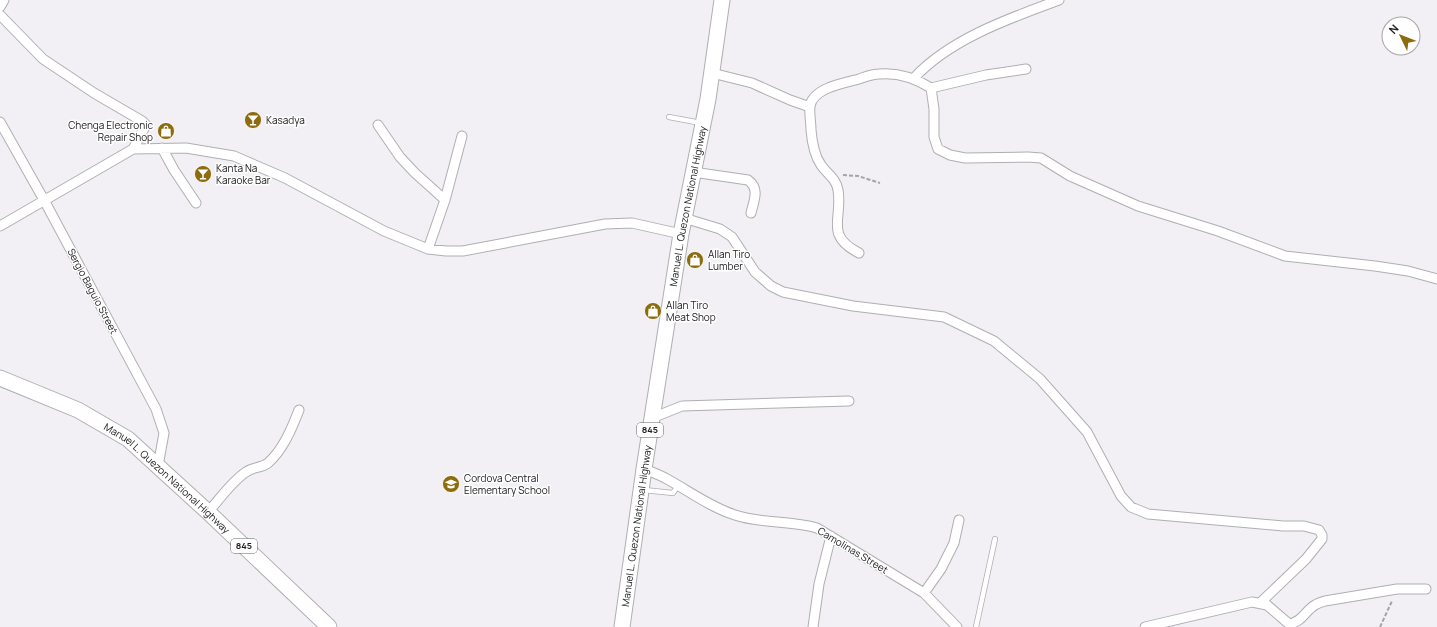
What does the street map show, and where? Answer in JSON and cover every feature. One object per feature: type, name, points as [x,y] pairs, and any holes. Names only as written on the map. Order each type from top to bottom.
[{"type":"main road","name":"Manuel L. Quezon National Highway","points":[[622,627],[644,469],[681,234],[712,73],[722,0]]},
{"type":"main road","name":"Manuel L. Quezon National Highway","points":[[0,378],[78,410],[128,439],[208,512],[329,627]]},
{"type":"street","points":[[0,7],[4,0]]},
{"type":"street","points":[[914,78],[923,69],[965,39],[1014,16],[1059,0]]},
{"type":"street","points":[[0,15],[43,58],[94,93],[142,121],[146,125],[134,149]]},
{"type":"street","points":[[859,253],[845,245],[840,239],[838,230],[838,190],[834,180],[820,165],[812,144],[811,101],[822,91],[837,84],[879,74],[902,75],[914,78],[931,88],[986,75],[1026,69]]},
{"type":"street","points":[[712,73],[752,83],[810,107]]},
{"type":"street","points":[[931,88],[934,108],[934,137],[938,149],[950,155],[965,158],[1041,158],[1070,176],[1138,206],[1218,231],[1285,256],[1376,266],[1408,271],[1437,279]]},
{"type":"street","name":"Sergio Baguio Street","points":[[0,122],[44,200],[156,409],[164,433],[158,466]]},
{"type":"street","points":[[378,125],[400,157],[444,200]]},
{"type":"street","points":[[428,248],[444,200],[462,136]]},
{"type":"street","points":[[162,148],[174,170],[196,203]]},
{"type":"street","points":[[0,226],[134,149],[186,148],[234,156],[285,178],[384,230],[428,248],[446,252],[463,251],[605,224],[632,223],[681,234]]},
{"type":"street","points":[[693,172],[748,180],[754,184],[756,190],[751,213]]},
{"type":"street","points":[[684,218],[720,229],[732,237],[755,272],[771,286],[783,292],[853,306],[944,317],[994,340],[1040,379],[1087,432],[1121,496],[1131,507],[1138,511],[1148,514],[1283,526],[1304,526],[1319,530],[1322,535],[1322,539],[1306,559],[1260,603]]},
{"type":"street","points":[[652,418],[682,406],[849,402]]},
{"type":"street","points":[[208,512],[239,477],[247,471],[268,463],[275,456],[292,427],[299,410]]},
{"type":"street","name":"Camolinas Street","points":[[644,469],[666,478],[718,509],[736,516],[802,524],[817,528],[924,593],[958,627]]},
{"type":"street","points":[[924,593],[941,569],[954,543],[959,520]]},
{"type":"street","points":[[813,627],[819,584],[831,536]]},
{"type":"street","points":[[1145,627],[1252,602],[1267,605],[1289,624],[1294,624],[1315,605],[1325,601],[1397,589],[1426,589]]},
{"type":"lane","points":[[669,117],[703,123]]},
{"type":"lane","points":[[641,490],[673,493],[678,486]]},
{"type":"lane","points":[[976,627],[995,539]]},
{"type":"path","points":[[828,173],[858,176],[880,182]]},
{"type":"path","points":[[1380,627],[1397,589]]},
{"type":"place","name":"Kasadya","points":[[253,120]]},
{"type":"place","name":"Chenga Electronic Repair Shop","points":[[166,131]]},
{"type":"place","name":"Kanta Na Karaoke Bar","points":[[203,174]]},
{"type":"place","name":"Allan Tiro Lumber","points":[[695,260]]},
{"type":"place","name":"Allan Tiro Meat Shop","points":[[653,311]]},
{"type":"place","name":"Cordova Central Elementary School","points":[[451,484]]}]
